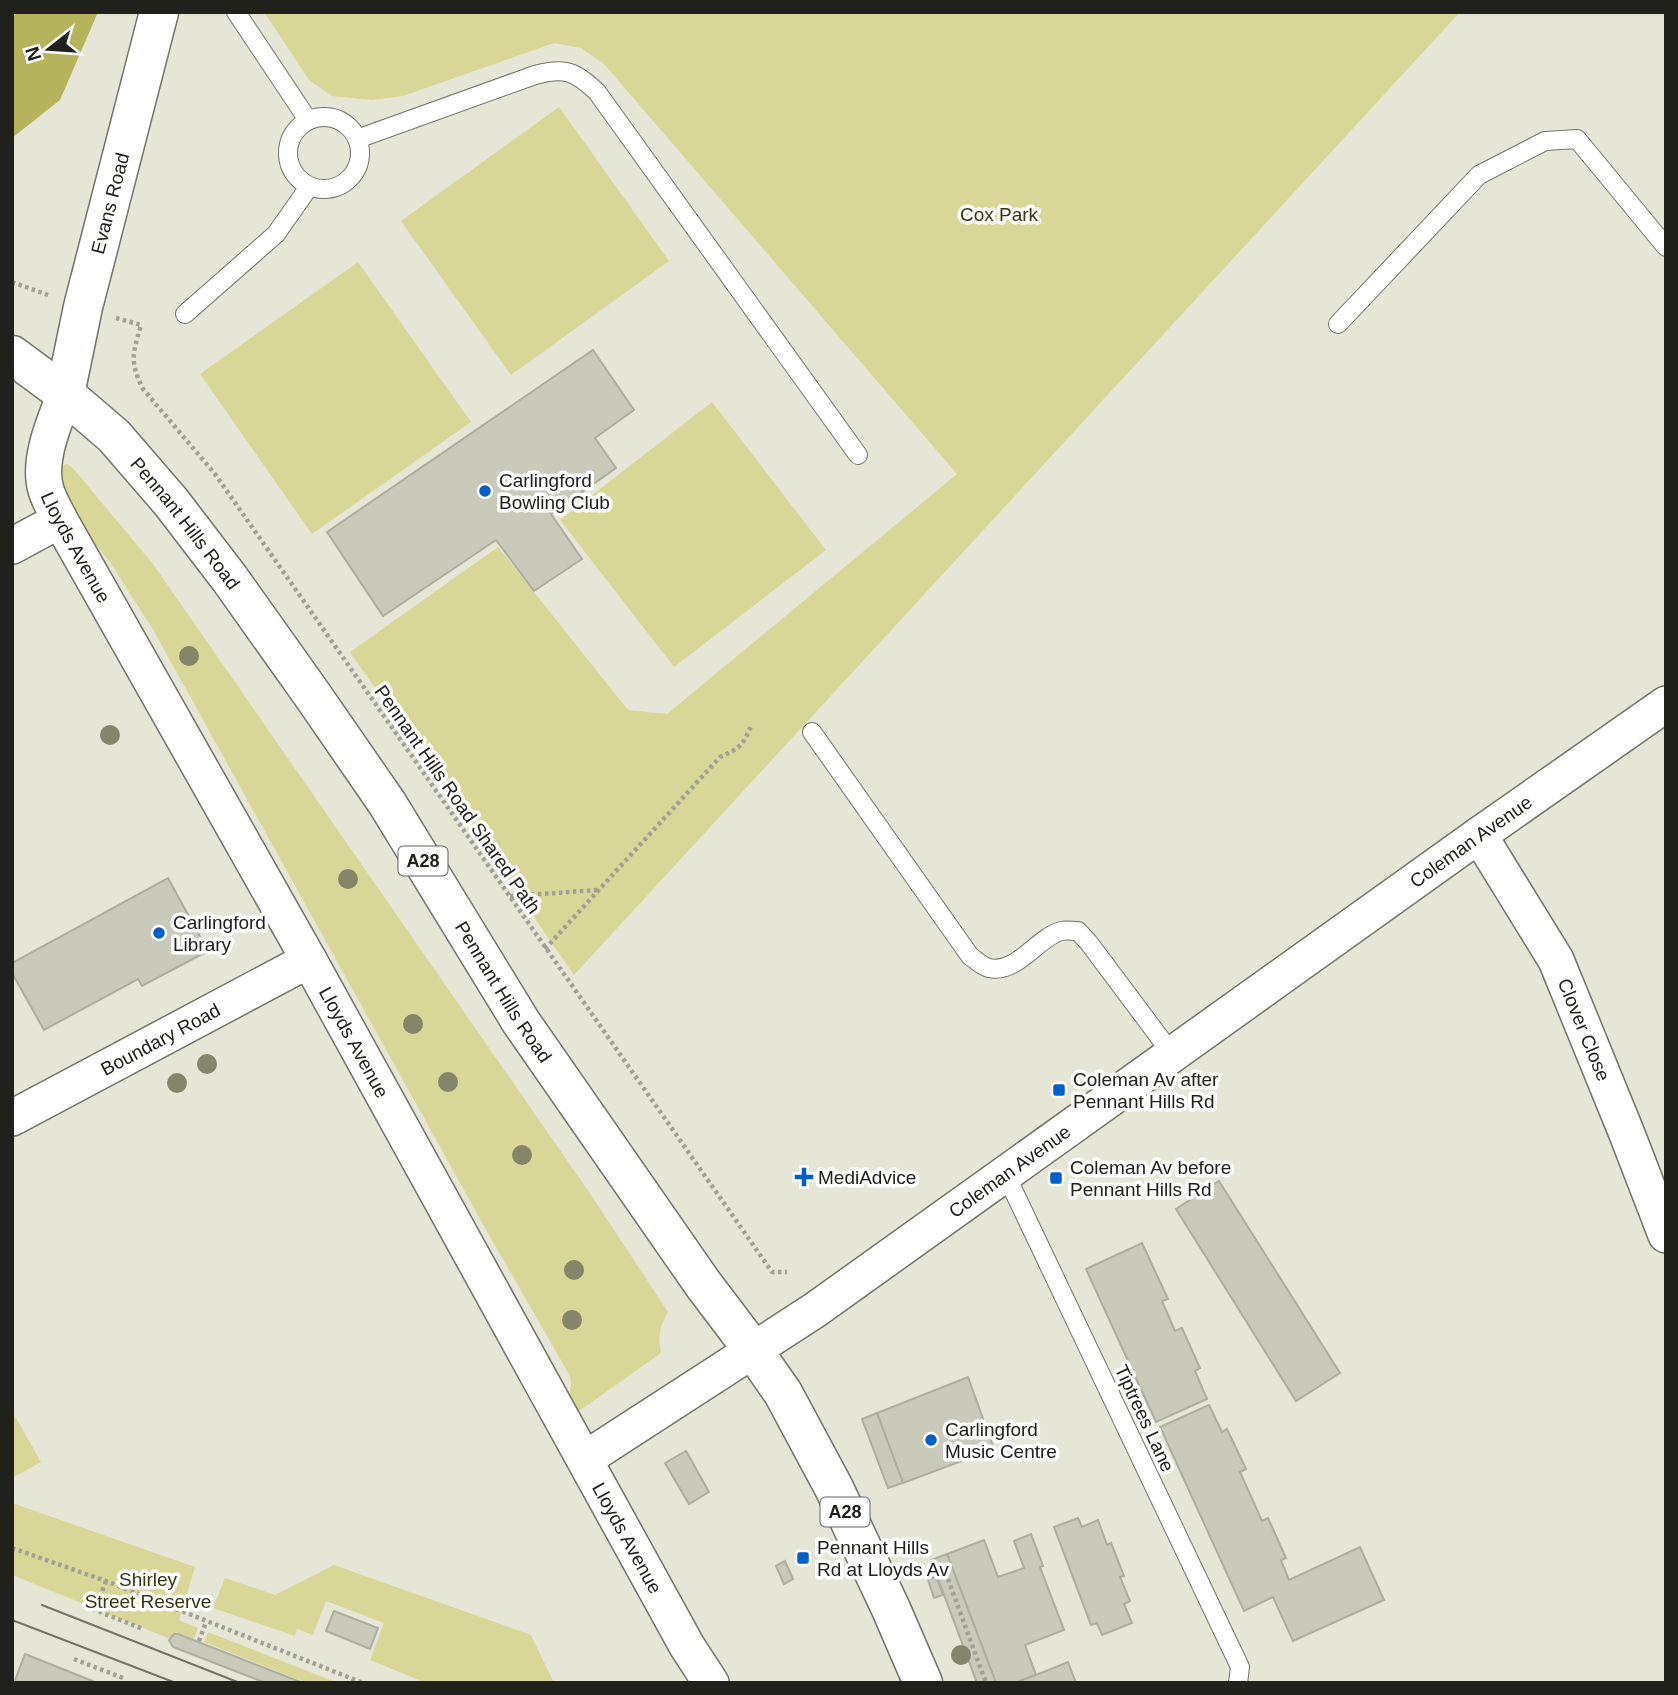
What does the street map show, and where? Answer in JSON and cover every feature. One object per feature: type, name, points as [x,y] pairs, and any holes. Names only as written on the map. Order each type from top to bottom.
[{"type":"main road","name":"Evans Road","points":[[65,394],[86,294],[159,12]]},
{"type":"main road","name":"Pennant Hills Road","points":[[12,355],[65,394],[114,436],[171,502],[230,579],[387,803],[521,1022],[703,1284],[783,1393],[834,1488],[891,1609],[920,1680]]},
{"type":"street","name":"Lloyds Avenue","points":[[65,394],[48,440],[44,472],[45,490],[60,520],[309,960],[687,1646],[710,1683]]},
{"type":"street","points":[[12,546],[60,520]]},
{"type":"street","name":"Coleman Avenue","points":[[585,1459],[815,1310],[1666,704]]},
{"type":"street","name":"Clover Close","points":[[1479,835],[1556,960],[1666,1235]]},
{"type":"street","name":"Boundary Road","points":[[12,1118],[309,960]]},
{"type":"lane","points":[[236,12],[308,120]]},
{"type":"lane","points":[[357,139],[535,75],[566,71],[582,78],[597,92],[858,455]]},
{"type":"lane","points":[[332,118],[343,123],[357,139],[360,158],[346,183],[328,190],[318,190],[301,182],[293,173],[288,162],[291,137],[298,127],[308,120],[332,118]]},
{"type":"lane","points":[[1338,324],[1479,175],[1545,141],[1577,139],[1666,247]]},
{"type":"lane","points":[[185,314],[276,233],[310,187]]},
{"type":"lane","points":[[812,732],[970,956],[981,965],[991,968],[1004,967],[1058,932],[1078,931],[1090,943],[1172,1054]]},
{"type":"lane","name":"Tiptrees Lane","points":[[1005,1173],[1240,1667],[1238,1683]]},
{"type":"path","name":"Pennant Hills Road Shared Path","points":[[141,325],[133,356],[135,373],[143,389],[215,474],[772,1272],[787,1272]]},
{"type":"path","points":[[545,948],[720,757],[743,743],[752,724]]},
{"type":"path","points":[[509,897],[599,890]]},
{"type":"path","points":[[12,1548],[106,1581],[363,1683]]},
{"type":"path","points":[[948,1580],[986,1683]]},
{"type":"path","points":[[106,1581],[94,1610],[143,1629]]},
{"type":"path","points":[[199,1641],[206,1622]]},
{"type":"path","points":[[74,1659],[123,1678]]},
{"type":"green space","name":"Cox Park","points":[[264,12],[1460,12],[574,975],[350,652],[498,547],[628,710],[667,714],[957,474],[604,64],[581,48],[554,43],[403,96],[372,100],[332,96],[309,80]]},
{"type":"green space","points":[[559,107],[669,261],[511,375],[401,221]]},
{"type":"green space","points":[[358,262],[471,422],[312,534],[200,374]]},
{"type":"green space","points":[[712,402],[826,550],[674,667],[560,520]]},
{"type":"green space","points":[[67,464],[153,564],[589,1192],[668,1312],[660,1332],[661,1353],[575,1414],[569,1400],[570,1376],[152,628],[110,562],[84,531],[64,498],[60,470]]},
{"type":"green space","points":[[12,1411],[41,1462],[12,1478]]},
{"type":"green space","name":"Shirley Street Reserve","points":[[12,1503],[195,1567],[179,1620],[198,1628],[194,1639],[176,1632],[173,1640],[12,1575]]},
{"type":"green space","points":[[334,1565],[531,1635],[554,1683],[426,1683],[370,1660],[384,1623],[326,1601],[313,1635],[297,1629],[295,1636],[213,1608],[225,1578],[275,1595]]},
{"type":"green space","points":[[208,1632],[338,1683],[307,1683],[204,1642]]},
{"type":"shaded area","points":[[12,12],[98,12],[60,100],[12,138]]},
{"type":"building","name":"Carlingford Bowling Club","points":[[593,350],[634,410],[595,438],[616,468],[551,514],[582,559],[534,591],[496,540],[383,616],[327,532]]},
{"type":"building","points":[[168,878],[208,951],[142,986],[138,979],[44,1030],[12,973],[12,963]]},
{"type":"building","points":[[1219,1181],[1340,1373],[1296,1401],[1176,1209]]},
{"type":"building","points":[[1142,1243],[1168,1299],[1162,1301],[1175,1331],[1182,1328],[1200,1368],[1195,1371],[1207,1399],[1156,1422],[1086,1269]]},
{"type":"building","points":[[968,1377],[994,1449],[903,1483],[877,1413]]},
{"type":"building","points":[[1209,1405],[1222,1432],[1227,1429],[1246,1469],[1240,1472],[1262,1521],[1268,1518],[1286,1558],[1281,1560],[1289,1580],[1360,1547],[1384,1600],[1293,1641],[1273,1597],[1244,1611],[1160,1427]]},
{"type":"building","points":[[877,1413],[903,1483],[888,1488],[862,1419]]},
{"type":"building","points":[[686,1451],[709,1492],[689,1504],[665,1463]]},
{"type":"building","points":[[1078,1518],[1082,1527],[1098,1520],[1107,1545],[1111,1543],[1130,1601],[1124,1604],[1132,1623],[1102,1635],[1097,1623],[1091,1625],[1054,1527]]},
{"type":"building","points":[[1031,1534],[1043,1566],[1040,1567],[1064,1630],[1025,1645],[1036,1675],[1014,1683],[996,1683],[947,1554],[984,1540],[998,1577],[1024,1568],[1014,1541]]},
{"type":"building","points":[[947,1554],[996,1683],[977,1683],[931,1560]]},
{"type":"building","points":[[785,1561],[793,1579],[784,1584],[776,1566]]},
{"type":"building","points":[[936,1576],[943,1595],[934,1598],[928,1580]]},
{"type":"building","points":[[334,1611],[378,1628],[370,1649],[326,1631]]},
{"type":"building","points":[[174,1634],[303,1683],[266,1683],[173,1647],[169,1640]]},
{"type":"building","points":[[25,1654],[95,1682],[95,1683],[14,1683]]},
{"type":"building","points":[[1068,1662],[1076,1683],[1014,1683],[1036,1675]]},
{"type":"tram line","points":[[42,1605],[240,1683]]},
{"type":"tram line","points":[[12,1620],[176,1683]]},
{"type":"place","name":"Carlingford Bowling Club","points":[[485,491]]},
{"type":"place","name":"Carlingford Library","points":[[159,933]]},
{"type":"place","name":"Coleman Av after Pennant Hills Rd","points":[[1059,1090]]},
{"type":"place","name":"MediAdvice","points":[[804,1177]]},
{"type":"place","name":"Coleman Av before Pennant Hills Rd","points":[[1056,1178]]},
{"type":"place","name":"Carlingford Music Centre","points":[[931,1440]]},
{"type":"place","name":"Pennant Hills Rd at Lloyds Av","points":[[803,1558]]}]
